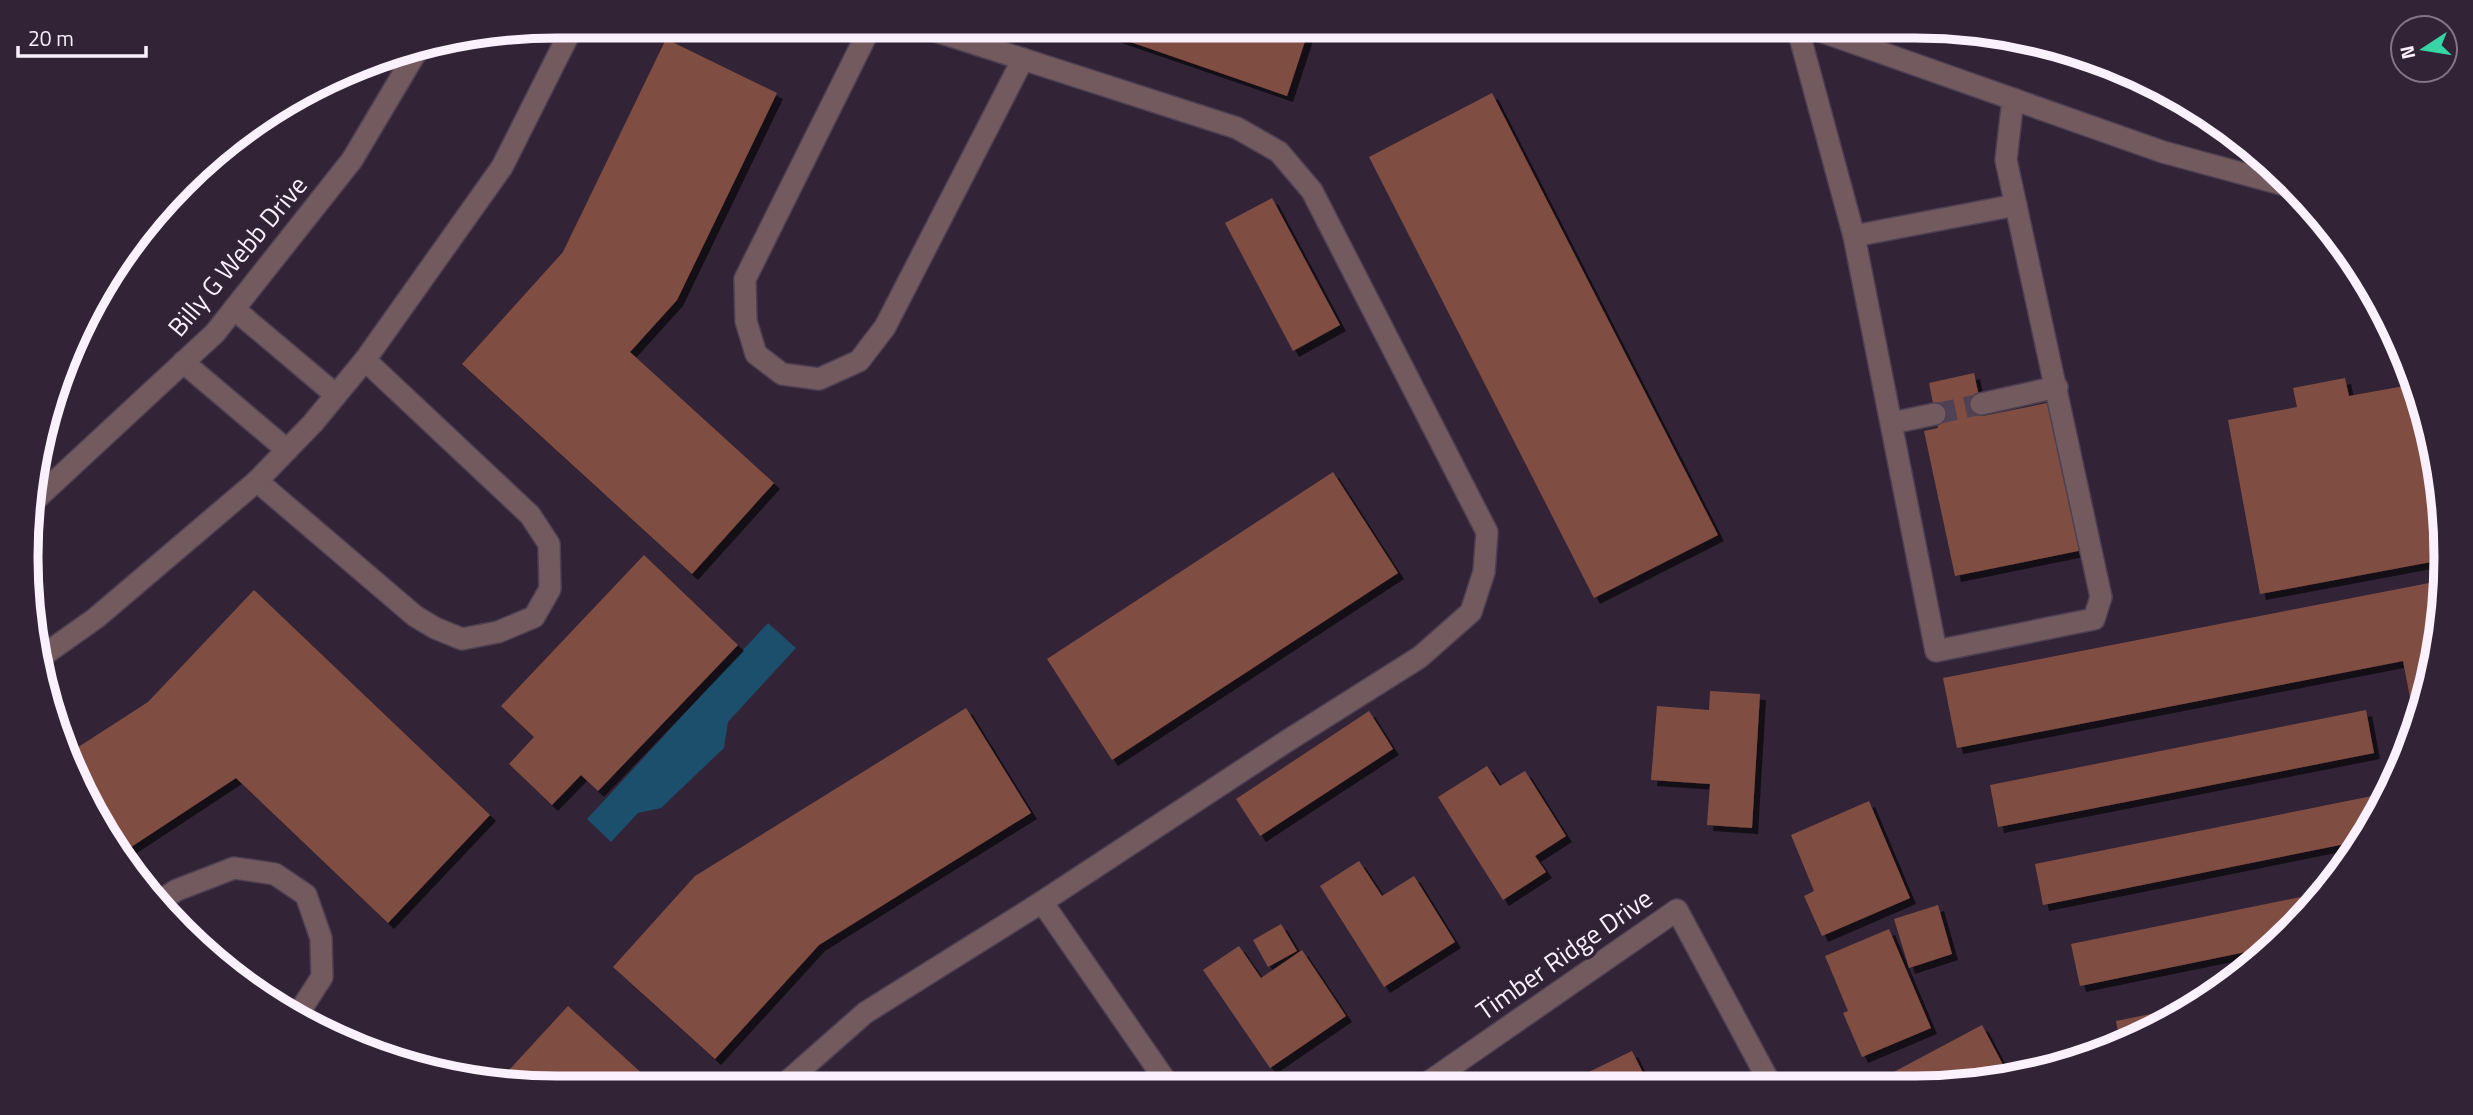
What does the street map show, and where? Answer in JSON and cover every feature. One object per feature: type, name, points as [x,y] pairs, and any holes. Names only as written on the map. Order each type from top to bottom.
[{"type":"street","points":[[47,653],[96,618],[257,481],[336,395],[365,359],[502,167],[567,38]]},
{"type":"street","points":[[865,38],[746,279],[746,321],[756,354],[782,374],[819,379],[859,360],[885,327],[1023,59]]},
{"type":"street","points":[[794,1076],[865,1013],[1042,902],[1420,657],[1471,612],[1483,572],[1487,533],[1312,191],[1279,152],[1237,128],[957,38]]},
{"type":"street","points":[[1800,38],[1854,236],[1936,651],[2094,619],[2101,597],[2006,160],[2013,99]]},
{"type":"street","points":[[1840,38],[2164,152],[2273,182]]},
{"type":"street","name":"Billy G Webb Drive","points":[[43,493],[215,333],[352,160],[412,60]]},
{"type":"street","points":[[1854,236],[2016,205]]},
{"type":"street","points":[[234,309],[336,395]]},
{"type":"street","points":[[257,481],[415,616],[435,628],[462,639],[498,632],[534,617],[550,589],[549,544],[530,515],[365,359]]},
{"type":"street","points":[[183,362],[287,450]]},
{"type":"street","points":[[1981,404],[2057,387]]},
{"type":"street","points":[[1892,423],[1935,414]]},
{"type":"street","points":[[165,897],[177,890],[234,868],[275,874],[306,895],[321,938],[322,978],[301,1009]]},
{"type":"street","points":[[1042,902],[1163,1076]]},
{"type":"street","name":"Timber Ridge Drive","points":[[1437,1076],[1677,910],[1766,1076]]},
{"type":"water","points":[[768,623],[796,648],[728,722],[724,748],[661,808],[638,813],[611,842],[587,819]]},
{"type":"building","points":[[1119,38],[1306,38],[1287,96]]},
{"type":"building","points":[[666,39],[777,93],[677,300],[630,352],[774,483],[692,574],[462,364],[563,252]]},
{"type":"building","points":[[1492,93],[1718,535],[1594,598],[1369,157]]},
{"type":"building","points":[[1272,198],[1340,325],[1293,351],[1225,223]]},
{"type":"building","points":[[1974,373],[1983,416],[2052,402],[2083,550],[1955,576],[1924,431],[1938,428],[1929,383]]},
{"type":"building","points":[[2345,378],[2349,396],[2405,386],[2425,456],[2433,524],[2434,561],[2260,594],[2228,420],[2297,407],[2293,388]]},
{"type":"building","points":[[1333,472],[1398,573],[1112,760],[1047,659]]},
{"type":"building","points":[[644,555],[738,645],[598,791],[581,775],[552,805],[509,764],[534,737],[501,706]]},
{"type":"building","points":[[2429,583],[2432,600],[2425,659],[2412,708],[2403,661],[1957,748],[1943,678]]},
{"type":"building","points":[[254,590],[490,815],[388,923],[236,778],[128,849],[92,787],[75,749],[148,702]]},
{"type":"building","points":[[1710,691],[1760,694],[1752,828],[1707,825],[1710,784],[1651,780],[1657,706],[1709,710]]},
{"type":"building","points":[[966,708],[1031,813],[819,945],[715,1059],[613,967],[695,876]]},
{"type":"building","points":[[2366,710],[2374,753],[1998,827],[1990,785]]},
{"type":"building","points":[[1369,711],[1393,749],[1260,836],[1236,799]]},
{"type":"building","points":[[1487,766],[1500,786],[1525,771],[1566,836],[1535,856],[1546,872],[1503,900],[1438,797]]},
{"type":"building","points":[[2377,795],[2349,843],[2043,905],[2035,864]]},
{"type":"building","points":[[1869,801],[1910,898],[1822,936],[1804,896],[1814,891],[1791,835]]},
{"type":"building","points":[[1359,861],[1382,896],[1414,876],[1455,942],[1384,987],[1320,886]]},
{"type":"building","points":[[2310,895],[2255,950],[2080,986],[2071,944]]},
{"type":"building","points":[[1938,905],[1952,954],[1909,968],[1894,919]]},
{"type":"building","points":[[1281,924],[1297,951],[1268,967],[1253,940]]},
{"type":"building","points":[[1889,929],[1931,1028],[1862,1057],[1843,1013],[1848,1011],[1825,956]]},
{"type":"building","points":[[1239,946],[1261,978],[1302,950],[1346,1016],[1270,1068],[1203,970]]},
{"type":"building","points":[[568,1006],[645,1076],[558,1076],[506,1073]]},
{"type":"building","points":[[2169,1010],[2119,1035],[2116,1021]]},
{"type":"building","points":[[1982,1025],[2005,1069],[1949,1075],[1886,1076]]},
{"type":"building","points":[[1632,1051],[1644,1076],[1581,1076]]},
{"type":"tunnel","points":[[1935,414],[1981,404]]}]
